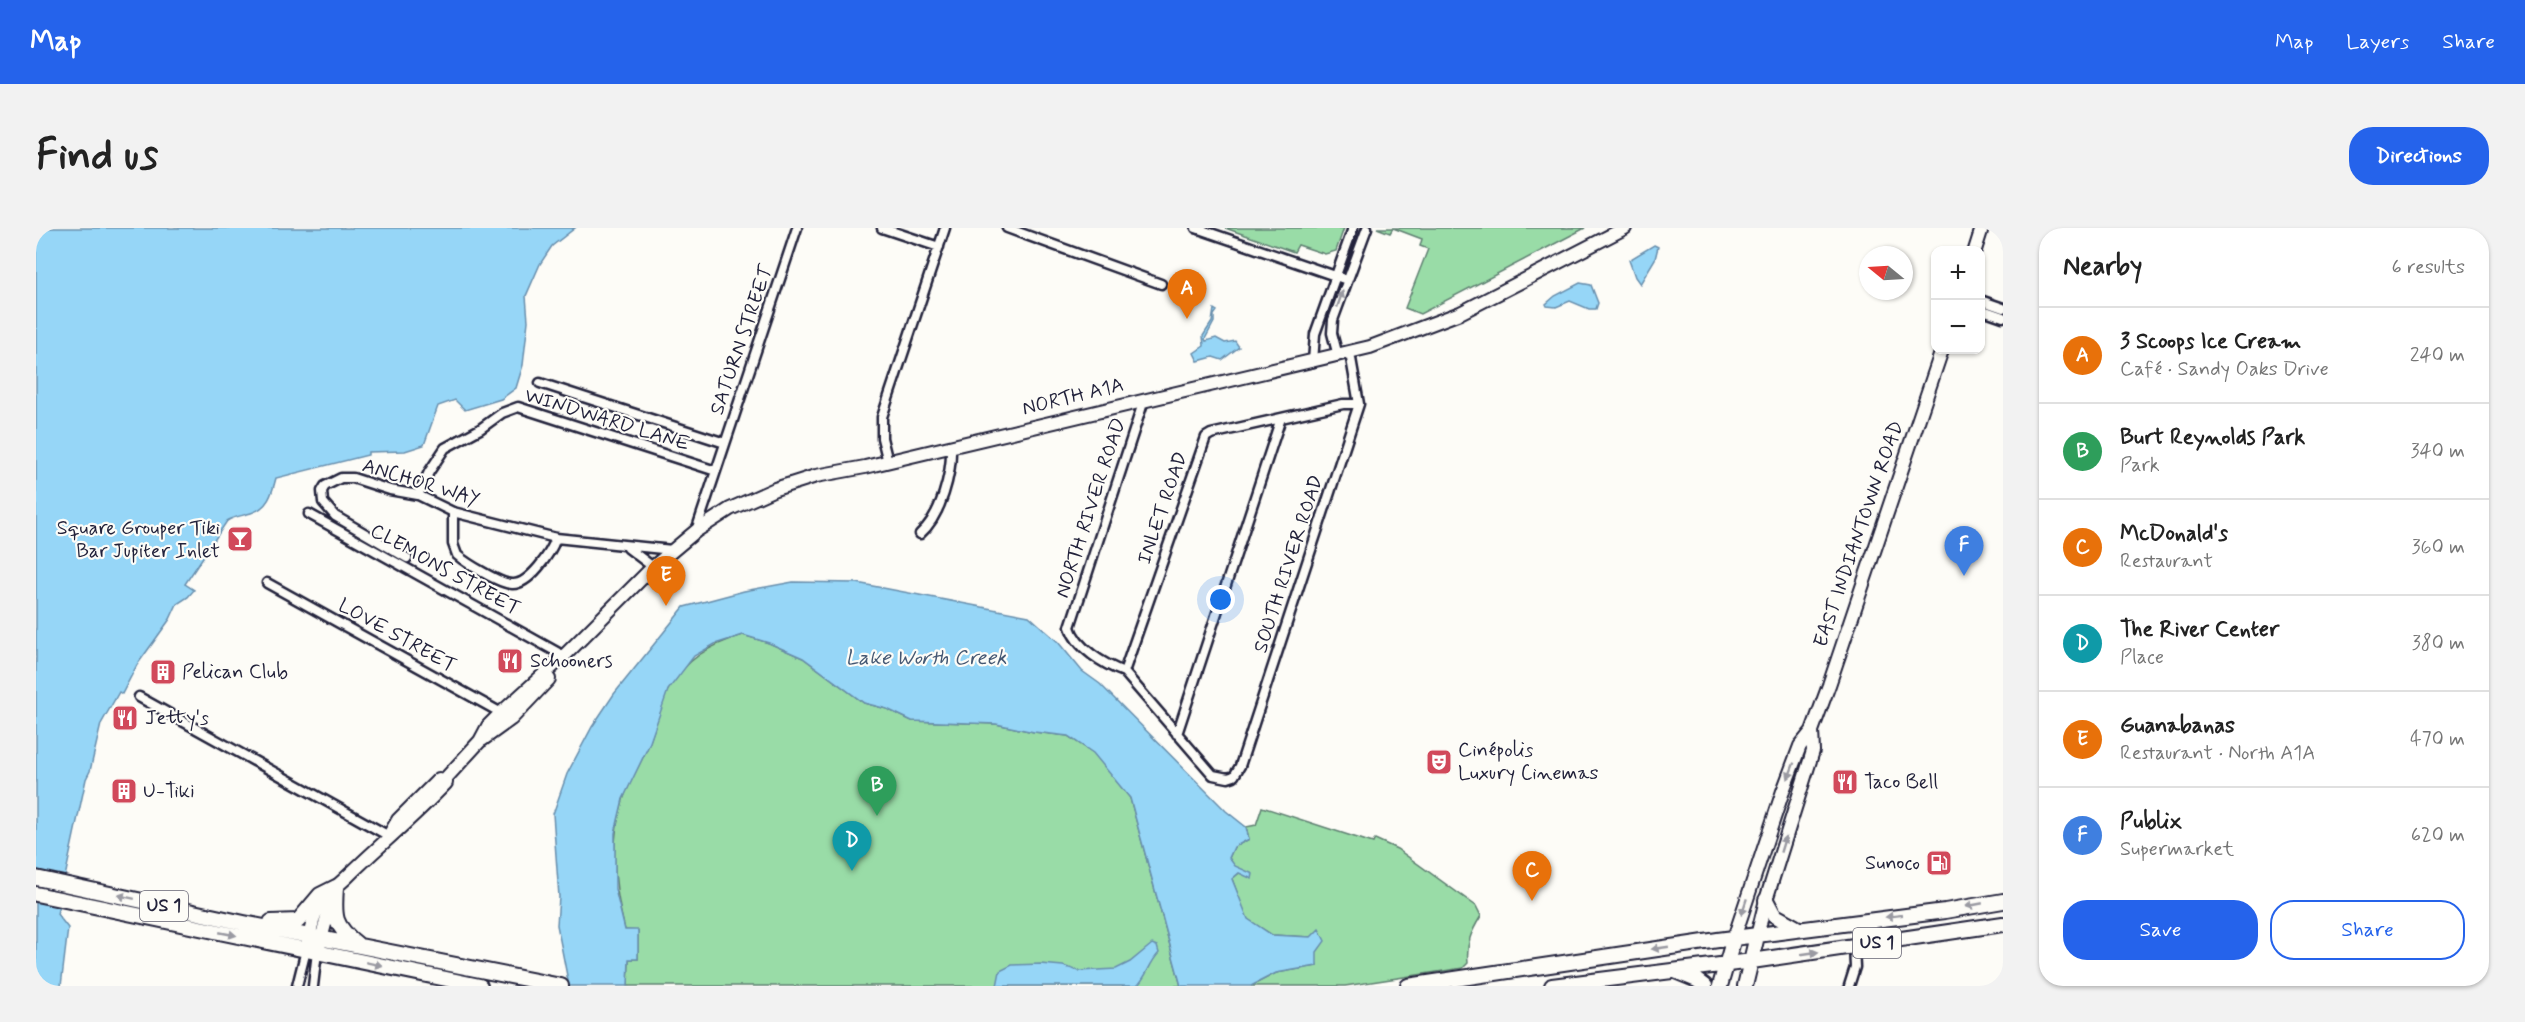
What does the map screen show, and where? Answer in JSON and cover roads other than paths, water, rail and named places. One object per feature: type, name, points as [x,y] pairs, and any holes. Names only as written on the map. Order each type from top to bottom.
[{"type":"main road","name":"US 1","points":[[36,878],[244,923],[559,986]]},
{"type":"main road","points":[[244,923],[298,921],[320,895],[336,887],[336,921],[343,933],[358,945]]},
{"type":"main road","name":"US 1","points":[[36,894],[480,986]]},
{"type":"main road","points":[[1766,900],[1774,915],[1798,929]]},
{"type":"main road","name":"US 1","points":[[1408,986],[1479,980],[1734,938],[1945,911],[2003,901]]},
{"type":"main road","name":"US 1","points":[[1552,986],[1854,947],[2003,924]]},
{"type":"main road","name":"EAST INDIANTOWN ROAD","points":[[1745,986],[1757,936]]},
{"type":"main road","name":"EAST INDIANTOWN ROAD","points":[[1720,986],[1734,938]]},
{"type":"main road","points":[[1673,971],[1706,986]]},
{"type":"street","name":"SATURN STREET","points":[[696,531],[797,228]]},
{"type":"street","points":[[882,228],[939,247]]},
{"type":"street","points":[[888,462],[882,438],[882,417],[945,228]]},
{"type":"street","points":[[1006,228],[1161,284]]},
{"type":"street","points":[[1196,228],[1347,280]]},
{"type":"street","points":[[1313,362],[1315,334],[1353,228]]},
{"type":"street","name":"SOUTH RIVER ROAD","points":[[1177,734],[1213,775],[1228,778],[1234,776],[1240,766],[1359,404],[1359,394],[1344,354],[1332,333],[1332,326],[1367,228]]},
{"type":"street","name":"NORTH A1A","points":[[312,951],[336,887],[389,836],[405,825],[446,783],[446,778],[480,741],[488,726],[506,716],[653,567],[696,531],[730,509],[775,489],[816,476],[888,462],[1344,354],[1460,313],[1625,228]]},
{"type":"street","points":[[1976,246],[1982,228]]},
{"type":"street","points":[[1985,302],[2003,308]]},
{"type":"street","points":[[1985,311],[2003,316]]},
{"type":"street","name":"EAST INDIANTOWN ROAD","points":[[1734,938],[1783,791],[1800,746],[1812,731],[1829,685],[1941,354]]},
{"type":"street","points":[[540,383],[725,443]]},
{"type":"street","name":"NORTH RIVER ROAD","points":[[1124,672],[1107,665],[1078,641],[1072,635],[1070,627],[1144,400]]},
{"type":"street","name":"INLET ROAD","points":[[1124,672],[1203,442],[1211,434],[1343,404],[1359,404]]},
{"type":"street","name":"WINDWARD LANE","points":[[418,495],[429,472],[445,448],[480,429],[502,413],[518,408],[716,471]]},
{"type":"street","points":[[1177,734],[1281,418]]},
{"type":"street","points":[[920,534],[934,518],[952,463],[951,447]]},
{"type":"street","name":"ANCHOR WAY","points":[[407,558],[335,516],[323,502],[322,491],[330,482],[347,478],[418,495],[453,512],[556,538],[672,550]]},
{"type":"street","points":[[453,512],[453,544],[457,555],[509,584],[525,579],[547,558],[556,538]]},
{"type":"street","name":"CLEMONS STREET","points":[[309,514],[564,656]]},
{"type":"street","name":"ANCHOR WAY","points":[[625,546],[653,567]]},
{"type":"street","name":"LOVE STREET","points":[[267,583],[506,716]]},
{"type":"street","points":[[1124,672],[1177,734]]},
{"type":"street","points":[[139,697],[389,836]]},
{"type":"street","name":"EAST INDIANTOWN ROAD","points":[[1757,936],[1766,900],[1813,751],[1812,731]]},
{"type":"street","points":[[1849,986],[1855,967],[1854,947]]},
{"type":"street","points":[[297,986],[312,951]]},
{"type":"street","points":[[312,951],[313,986]]},
{"type":"water","points":[[36,228],[575,228],[552,246],[540,264],[526,296],[528,321],[523,365],[516,388],[501,399],[465,410],[455,400],[438,406],[424,445],[405,451],[368,452],[368,455],[276,478],[271,495],[262,508],[227,521],[185,584],[194,590],[177,604],[170,619],[137,665],[122,694],[119,692],[101,724],[86,779],[57,914],[68,928],[61,986],[36,986]]},
{"type":"water","points":[[1654,245],[1658,247],[1655,259],[1640,284],[1629,260]]},
{"type":"water","points":[[1580,283],[1591,285],[1598,303],[1596,309],[1589,309],[1570,301],[1556,307],[1547,306],[1546,304],[1555,296]]},
{"type":"water","points":[[1214,309],[1217,311],[1206,341],[1216,338],[1225,343],[1235,341],[1239,347],[1222,360],[1213,357],[1198,361],[1194,353],[1204,346],[1203,336],[1212,322]]},
{"type":"water","name":"Lake Worth Creek","points":[[793,582],[857,583],[1029,616],[1058,642],[1082,671],[1100,684],[1226,811],[1246,827],[1249,839],[1234,847],[1229,858],[1235,866],[1253,874],[1252,879],[1239,873],[1232,879],[1248,919],[1272,935],[1311,937],[1319,929],[1325,941],[1317,952],[1317,966],[1276,973],[1251,986],[1181,986],[1130,798],[1093,753],[1068,736],[996,724],[912,721],[887,709],[864,703],[803,658],[769,643],[743,635],[715,644],[694,656],[668,690],[649,745],[623,799],[615,833],[615,889],[625,930],[638,930],[638,959],[629,959],[628,986],[569,986],[557,925],[559,897],[553,814],[567,774],[592,727],[614,694],[684,607],[744,591]]},
{"type":"water","points":[[1152,944],[1157,946],[1159,953],[1137,986],[997,986],[1000,971],[1012,965],[1041,964],[1063,966],[1079,971],[1116,969],[1130,962]]},
{"type":"place","name":"3 Scoops Ice Cream","points":[[1187,319]]},
{"type":"place","name":"Square Grouper Tiki Bar Jupiter Inlet","points":[[240,539]]},
{"type":"place","name":"Publix","points":[[1964,576]]},
{"type":"place","name":"Guanabanas","points":[[666,606]]},
{"type":"place","name":"Schooners","points":[[510,661]]},
{"type":"place","name":"Pelican Club","points":[[163,672]]},
{"type":"place","name":"Jetty's","points":[[125,718]]},
{"type":"place","name":"Cinépolis Luxury Cinemas","points":[[1439,762]]},
{"type":"place","name":"Taco Bell","points":[[1845,782]]},
{"type":"place","name":"U-Tiki","points":[[124,791]]},
{"type":"place","name":"Burt Reynolds Park","points":[[877,816]]},
{"type":"place","name":"Sunoco","points":[[1939,863]]},
{"type":"place","name":"The River Center","points":[[852,871]]},
{"type":"place","name":"McDonald's","points":[[1532,901]]}]
